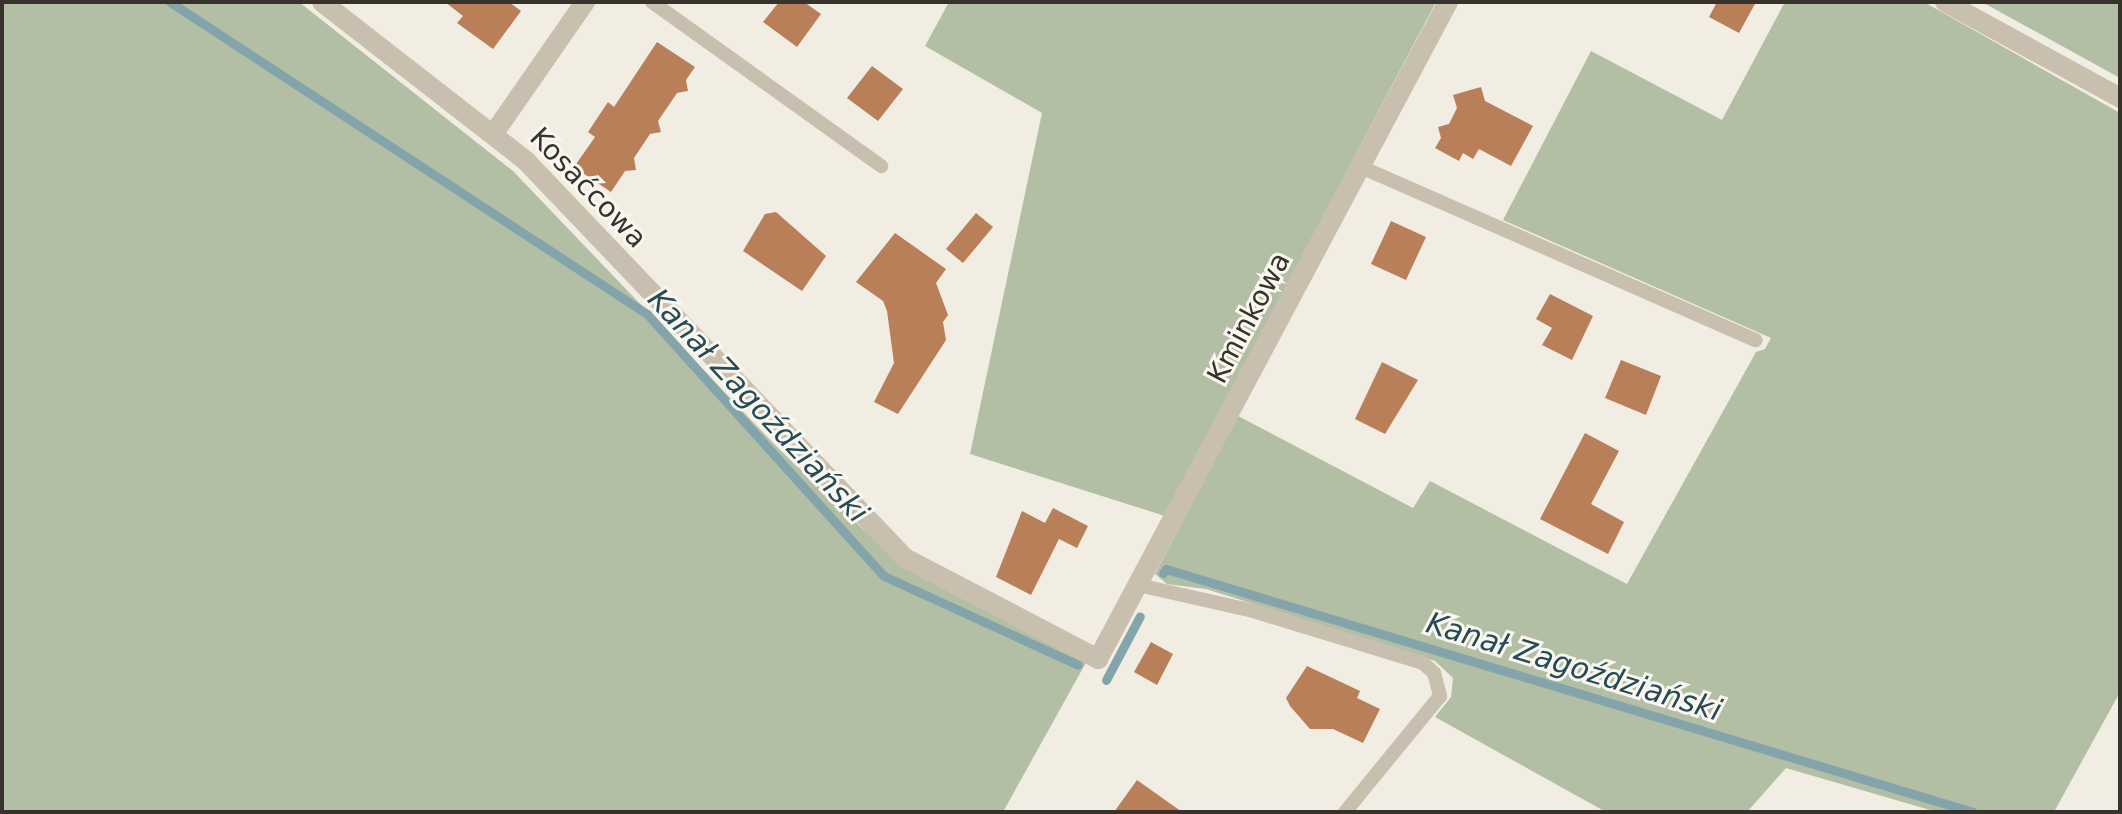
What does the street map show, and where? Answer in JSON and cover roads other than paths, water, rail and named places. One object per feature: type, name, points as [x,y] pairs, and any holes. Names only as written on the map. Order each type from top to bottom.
[{"type":"street","name":"Kosaćcowa","points":[[322,2],[494,133],[905,558],[1098,659]]},
{"type":"street","points":[[494,133],[585,2]]},
{"type":"street","name":"Kminkowa","points":[[1098,659],[1448,2]]},
{"type":"street","points":[[1945,2],[2120,98]]},
{"type":"lane","points":[[652,2],[881,166]]},
{"type":"lane","points":[[1361,167],[1756,340]]},
{"type":"lane","points":[[1138,585],[1281,620],[1423,663],[1434,673],[1440,696],[1345,812]]},
{"type":"waterway","name":"Kanał Zagoździański","points":[[170,2],[647,314],[884,576],[1078,665]]},
{"type":"waterway","name":"Kanał Zagoździański","points":[[1163,573],[1166,569],[1973,812]]},
{"type":"waterway","name":"Kanał Zagoździański","points":[[1106,680],[1140,616]]}]
